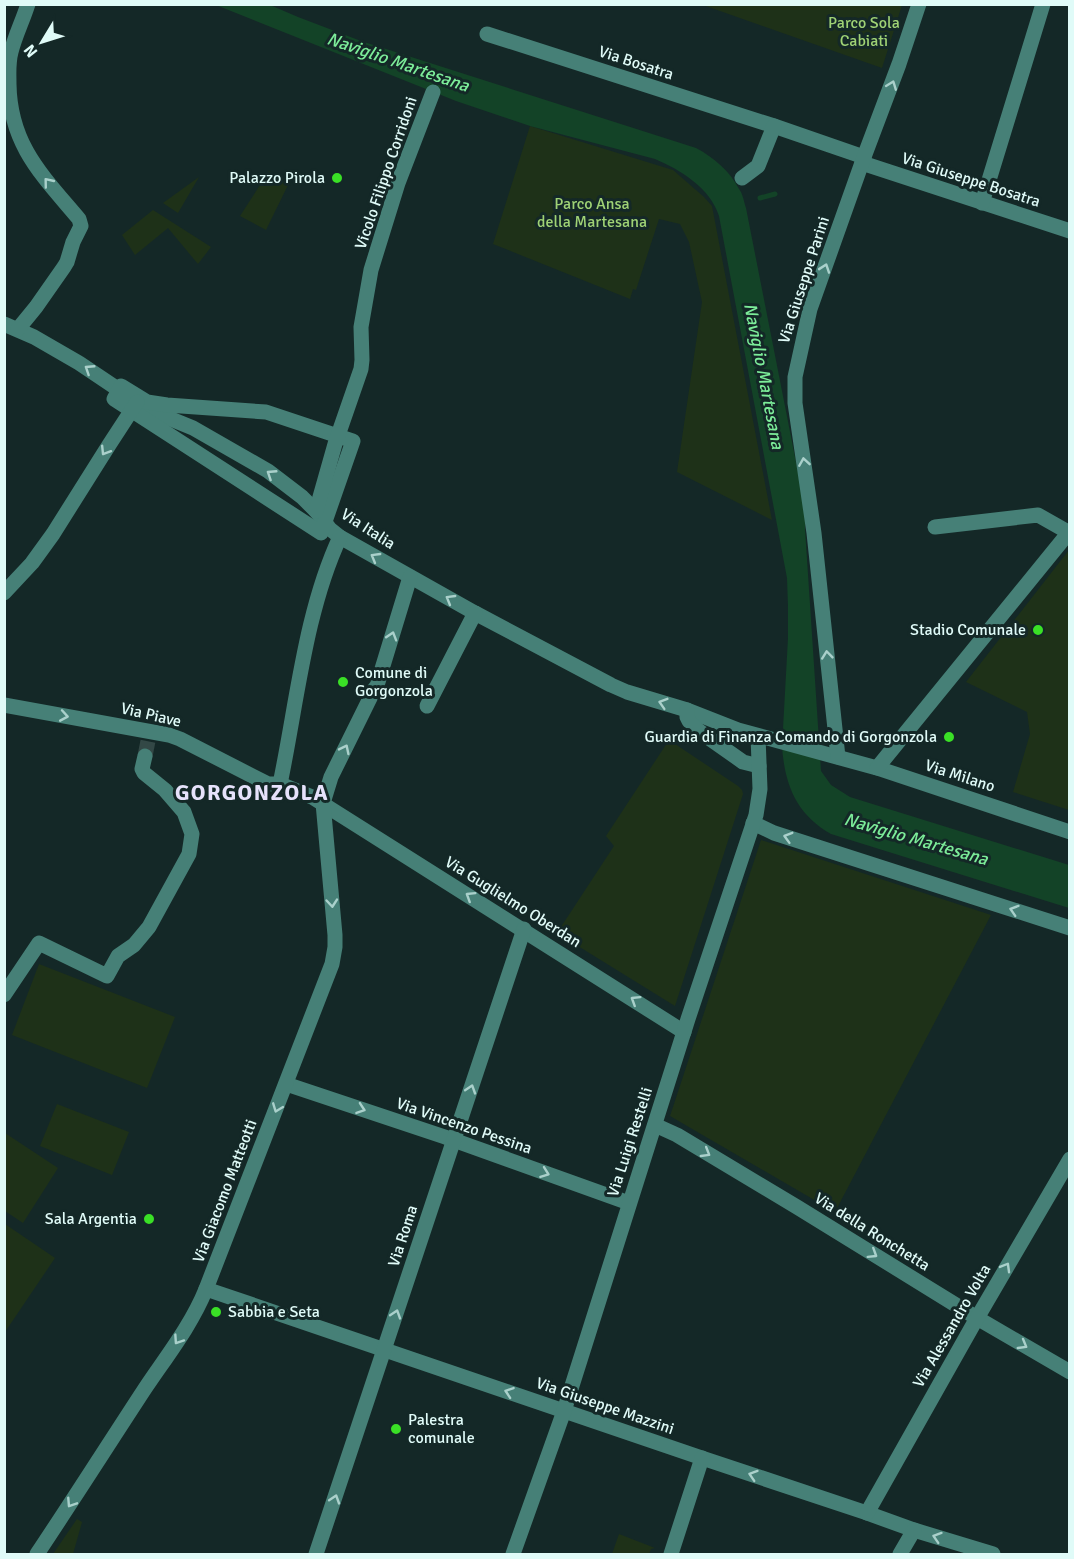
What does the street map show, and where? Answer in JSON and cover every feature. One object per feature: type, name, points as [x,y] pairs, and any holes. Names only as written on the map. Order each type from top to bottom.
[{"type":"street","points":[[11,326],[36,307],[64,267],[81,226],[79,219],[27,153],[18,135],[12,114],[9,96],[9,64],[28,4]]},
{"type":"street","name":"Via Giuseppe Parini","points":[[838,757],[814,533],[794,385],[810,309],[919,4]]},
{"type":"street","points":[[982,202],[1043,4]]},
{"type":"street","name":"Via Bosatra","points":[[487,34],[774,126],[863,160]]},
{"type":"street","name":"Vicolo Filippo Corridoni","points":[[338,436],[361,369],[361,327],[371,270],[398,183],[434,92]]},
{"type":"street","points":[[742,178],[758,166],[774,126]]},
{"type":"street","name":"Via Giuseppe Bosatra","points":[[863,160],[1070,231]]},
{"type":"street","name":"Via Italia","points":[[11,326],[79,363],[119,390],[135,406],[193,428],[268,471],[295,491],[340,537],[475,613],[627,692],[778,741]]},
{"type":"street","points":[[4,594],[50,539],[135,406],[321,533],[321,517],[353,441],[266,412],[167,405],[147,402],[121,386],[119,390]]},
{"type":"street","points":[[877,768],[1069,531],[1038,515],[934,528]]},
{"type":"street","points":[[280,784],[309,636],[326,570],[340,537]]},
{"type":"street","points":[[323,803],[332,777],[376,685],[410,577]]},
{"type":"street","points":[[426,706],[475,613]]},
{"type":"street","name":"Via Piave","points":[[5,706],[149,736],[180,739],[268,784],[280,784],[323,803]]},
{"type":"street","points":[[687,710],[688,722],[699,731],[743,762],[759,766]]},
{"type":"street","name":"Via Luigi Restelli","points":[[513,1554],[564,1411],[753,823],[759,799],[758,736]]},
{"type":"street","name":"Via Milano","points":[[778,741],[877,768],[1070,832]]},
{"type":"street","points":[[4,995],[39,943],[106,976],[118,956],[134,945],[149,927],[189,854],[192,834],[184,812],[165,790],[142,770],[145,756]]},
{"type":"street","name":"Via Guglielmo Oberdan","points":[[323,803],[684,1032]]},
{"type":"street","name":"Via Giacomo Matteotti","points":[[37,1554],[200,1305],[331,969],[335,947],[323,803]]},
{"type":"street","points":[[753,823],[774,833],[1070,928]]},
{"type":"street","name":"Via Roma","points":[[316,1554],[524,929]]},
{"type":"street","name":"Via Vincenzo Pessina","points":[[286,1084],[629,1203]]},
{"type":"street","name":"Via della Ronchetta","points":[[655,1125],[677,1135],[1070,1372]]},
{"type":"street","name":"Via Alessandro Volta","points":[[867,1512],[1070,1159]]},
{"type":"street","name":"Via Giuseppe Mazzini","points":[[207,1289],[915,1530],[993,1554]]},
{"type":"street","points":[[671,1554],[702,1458]]},
{"type":"street","points":[[900,1554],[915,1530]]},
{"type":"green space","name":"Parco Sola Cabiati","points":[[703,5],[902,5],[882,68]]},
{"type":"green space","name":"Parco Ansa della Martesana","points":[[530,126],[673,170],[712,206],[772,520],[677,472],[702,302],[689,242],[680,224],[659,219],[636,290],[633,289],[630,299],[493,244]]},
{"type":"green space","points":[[269,171],[290,181],[266,230],[240,216]]},
{"type":"green space","points":[[199,177],[178,213],[163,203]]},
{"type":"green space","points":[[153,210],[211,247],[198,264],[168,228],[135,255],[122,235]]},
{"type":"green space","name":"Stadio Comunale","points":[[1069,550],[1069,810],[1013,792],[1030,734],[1027,712],[966,682]]},
{"type":"green space","points":[[669,740],[738,786],[743,794],[675,1006],[557,933],[614,846],[606,836]]},
{"type":"green space","points":[[761,840],[991,915],[835,1212],[670,1116]]},
{"type":"green space","points":[[39,964],[175,1017],[147,1088],[12,1035]]},
{"type":"green space","points":[[57,1104],[129,1132],[112,1175],[40,1146]]},
{"type":"green space","points":[[5,1133],[58,1168],[23,1223],[5,1211]]},
{"type":"green space","points":[[5,1224],[55,1258],[5,1332]]},
{"type":"green space","points":[[77,1519],[82,1522],[73,1554],[53,1554]]},
{"type":"green space","points":[[619,1534],[655,1548],[651,1549],[649,1554],[612,1554]]},
{"type":"water","name":"Naviglio Martesana","points":[[216,5],[270,5],[361,41],[696,148],[726,170],[740,191],[746,208],[805,508],[821,771],[831,785],[850,797],[1069,865],[1069,908],[831,834],[809,817],[794,797],[786,774],[782,747],[788,638],[787,578],[719,216],[715,206],[702,189],[684,174],[655,159],[530,126],[456,101]]},
{"type":"waterway","points":[[760,198],[775,194]]},
{"type":"tunnel","points":[[145,756],[148,741]]},
{"type":"place","name":"Palazzo Pirola","points":[[337,178]]},
{"type":"place","name":"Stadio Comunale","points":[[1038,630]]},
{"type":"place","name":"Comune di Gorgonzola","points":[[343,682]]},
{"type":"place","name":"Guardia di Finanza Comando di Gorgonzola","points":[[949,737]]},
{"type":"place","name":"Sala Argentia","points":[[149,1219]]},
{"type":"place","name":"Sabbia e Seta","points":[[216,1312]]},
{"type":"place","name":"Palestra comunale","points":[[396,1429]]},
{"type":"district","name":"GORGONZOLA","points":[[252,792]]}]
